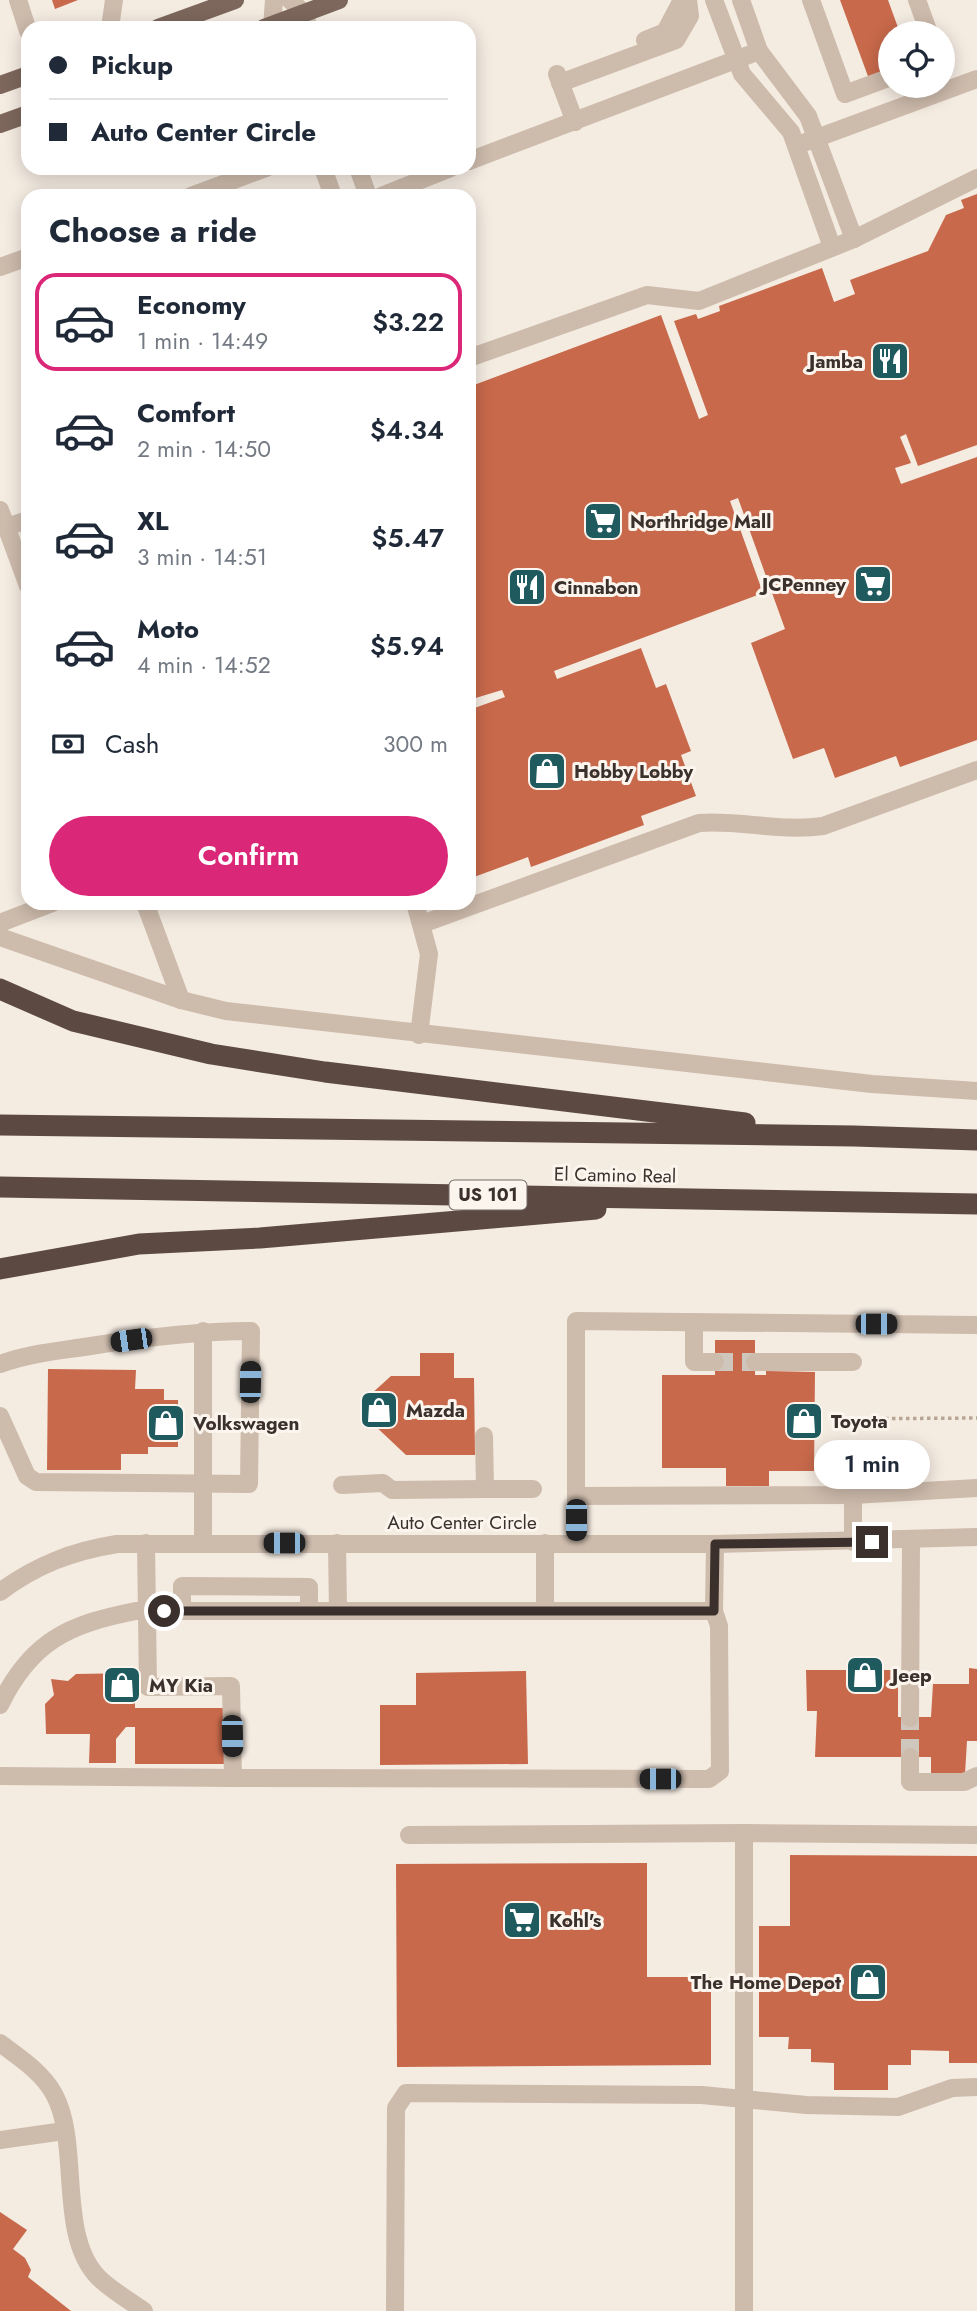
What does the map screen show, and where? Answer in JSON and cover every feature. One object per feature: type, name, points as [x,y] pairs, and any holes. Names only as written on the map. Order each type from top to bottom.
[{"type":"highway","points":[[0,989],[74,1021],[211,1054],[325,1072],[854,1136]]},
{"type":"highway","points":[[0,1125],[854,1136],[977,1140]]},
{"type":"highway","name":"El Camino Real","points":[[0,1186],[977,1204]]},
{"type":"highway","points":[[0,1269],[138,1244],[260,1238],[710,1199]]},
{"type":"main road","points":[[177,21],[235,0]]},
{"type":"main road","points":[[306,21],[339,0]]},
{"type":"main road","points":[[0,85],[21,78]]},
{"type":"main road","points":[[0,124],[21,116]]},
{"type":"street","points":[[18,0],[25,21]]},
{"type":"street","points":[[111,21],[114,0]]},
{"type":"street","points":[[270,21],[274,0]]},
{"type":"street","points":[[290,0],[306,21]]},
{"type":"street","points":[[606,56],[665,32],[682,0]]},
{"type":"street","points":[[575,122],[559,78],[676,40],[690,16],[688,0]]},
{"type":"street","points":[[741,0],[759,51],[808,116],[854,239]]},
{"type":"street","points":[[811,0],[845,94],[878,82]]},
{"type":"street","points":[[917,0],[925,21]]},
{"type":"street","points":[[720,2],[736,62],[742,74],[791,132],[832,247]]},
{"type":"street","points":[[476,153],[575,122],[759,51]]},
{"type":"street","points":[[796,146],[977,79]]},
{"type":"street","points":[[210,189],[247,175]]},
{"type":"street","points":[[399,189],[433,175]]},
{"type":"street","points":[[476,356],[647,295],[699,301],[854,239],[977,178]]},
{"type":"street","points":[[0,267],[21,260]]},
{"type":"street","points":[[21,519],[3,518],[21,567]]},
{"type":"street","points":[[476,904],[699,822],[726,821],[803,829],[823,826],[977,770]]},
{"type":"street","points":[[0,923],[34,910]]},
{"type":"street","points":[[148,910],[181,1000]]},
{"type":"street","points":[[417,910],[429,954],[419,1035]]},
{"type":"street","points":[[422,924],[460,910]]},
{"type":"street","points":[[0,937],[181,1000],[226,1011],[419,1035],[548,1046],[872,1084],[977,1091]]},
{"type":"street","points":[[576,1543],[576,1321],[977,1325]]},
{"type":"street","points":[[694,1322],[694,1362],[715,1363]]},
{"type":"street","points":[[203,1543],[204,1331]]},
{"type":"street","points":[[0,1364],[63,1350],[204,1331],[251,1331],[249,1484],[36,1482],[27,1476],[0,1416]]},
{"type":"street","points":[[755,1362],[853,1362]]},
{"type":"street","points":[[484,1436],[485,1489]]},
{"type":"street","points":[[342,1485],[383,1483],[392,1490],[533,1489]]},
{"type":"street","points":[[576,1496],[853,1495],[977,1488]]},
{"type":"street","points":[[853,1495],[853,1542]]},
{"type":"street","name":"Auto Center Circle","points":[[0,1592],[42,1565],[67,1555],[92,1548],[146,1543],[715,1544],[911,1541],[977,1537]]},
{"type":"street","points":[[910,1718],[911,1541]]},
{"type":"street","points":[[146,1543],[148,1687],[231,1686],[233,1778]]},
{"type":"street","points":[[337,1543],[338,1611]]},
{"type":"street","points":[[545,1543],[545,1611]]},
{"type":"street","points":[[0,1776],[709,1779],[720,1771],[719,1626],[714,1611],[715,1544]]},
{"type":"street","points":[[182,1611],[182,1587],[309,1587],[309,1611]]},
{"type":"street","points":[[0,1705],[28,1658],[60,1633],[94,1620],[147,1611],[714,1611]]},
{"type":"street","points":[[910,1757],[910,1782],[964,1782],[977,1776]]},
{"type":"street","points":[[744,1833],[744,2311]]},
{"type":"street","points":[[409,1835],[977,1835]]},
{"type":"street","points":[[0,2043],[38,2073],[55,2096],[64,2131],[75,2225],[82,2249],[96,2275],[144,2311]]},
{"type":"street","points":[[396,2311],[396,2108],[406,2093],[702,2095],[806,2105],[898,2107],[952,2088],[977,2087]]},
{"type":"street","points":[[0,2140],[64,2131]]},
{"type":"path","points":[[829,1419],[977,1418]]},
{"type":"building","points":[[52,0],[78,0],[55,9]]},
{"type":"building","points":[[840,0],[888,0],[896,21],[878,21],[878,76],[869,79]]},
{"type":"building","name":"Northridge Mall","points":[[977,194],[977,445],[918,466],[906,434],[900,437],[911,463],[895,468],[901,484],[977,457],[977,740],[900,767],[896,756],[835,778],[824,748],[793,759],[751,643],[785,629],[738,498],[730,501],[763,593],[554,671],[557,679],[641,648],[656,688],[666,684],[691,751],[681,755],[696,796],[641,816],[644,825],[531,867],[528,857],[476,876],[476,707],[505,697],[502,690],[476,698],[476,384],[661,315],[699,419],[708,415],[674,321],[696,314],[698,319],[720,311],[719,306],[822,268],[834,302],[855,294],[850,280],[928,251],[946,215],[964,208],[961,200]]},
{"type":"building","points":[[715,1340],[755,1340],[755,1375],[766,1375],[766,1371],[815,1372],[814,1471],[769,1471],[769,1486],[726,1486],[726,1468],[662,1468],[662,1375],[715,1375]]},
{"type":"building","points":[[420,1353],[454,1353],[454,1378],[474,1378],[475,1455],[406,1455],[371,1422],[370,1395],[391,1376],[420,1376]]},
{"type":"building","points":[[48,1369],[136,1370],[135,1389],[164,1389],[164,1400],[178,1400],[178,1447],[148,1447],[148,1454],[121,1454],[121,1470],[47,1470]]},
{"type":"building","points":[[969,1668],[977,1669],[977,1741],[967,1741],[965,1774],[931,1774],[931,1757],[815,1757],[817,1711],[807,1711],[806,1670],[898,1670],[898,1717],[931,1717],[933,1684],[969,1684]]},
{"type":"building","points":[[526,1671],[528,1764],[380,1765],[380,1705],[416,1705],[416,1673]]},
{"type":"building","points":[[135,1673],[135,1708],[224,1708],[225,1764],[135,1764],[135,1727],[126,1727],[116,1739],[116,1763],[89,1763],[90,1734],[46,1734],[45,1704],[54,1695],[51,1679],[68,1681],[76,1674]]},
{"type":"building","name":"The Home Depot","points":[[790,1855],[977,1856],[977,2063],[949,2063],[949,2051],[911,2050],[911,2065],[888,2065],[888,2090],[834,2090],[834,2063],[811,2062],[811,2049],[788,2049],[789,2037],[759,2037],[759,1926],[790,1926]]},
{"type":"building","name":"Kohl's","points":[[647,1863],[647,1977],[711,1977],[711,2065],[397,2067],[396,1864]]},
{"type":"building","points":[[0,2212],[27,2230],[13,2249],[25,2258],[31,2270],[28,2277],[71,2311],[0,2311]]},
{"type":"tunnel","points":[[715,1362],[755,1362]]},
{"type":"tunnel","points":[[910,1718],[910,1757]]},
{"type":"place","name":"Jamba","points":[[890,361]]},
{"type":"place","name":"Northridge Mall","points":[[603,521]]},
{"type":"place","name":"JCPenney","points":[[873,584]]},
{"type":"place","name":"Cinnabon","points":[[527,587]]},
{"type":"place","name":"Hobby Lobby","points":[[547,771]]},
{"type":"place","name":"Mazda","points":[[379,1410]]},
{"type":"place","name":"Toyota","points":[[804,1421]]},
{"type":"place","name":"Volkswagen","points":[[166,1423]]},
{"type":"place","name":"Jeep","points":[[865,1675]]},
{"type":"place","name":"MY Kia","points":[[122,1685]]},
{"type":"place","name":"Kohl's","points":[[522,1920]]},
{"type":"place","name":"The Home Depot","points":[[868,1982]]},
{"type":"route","points":[[164,1611],[714,1611],[715,1544],[872,1542]]}]
